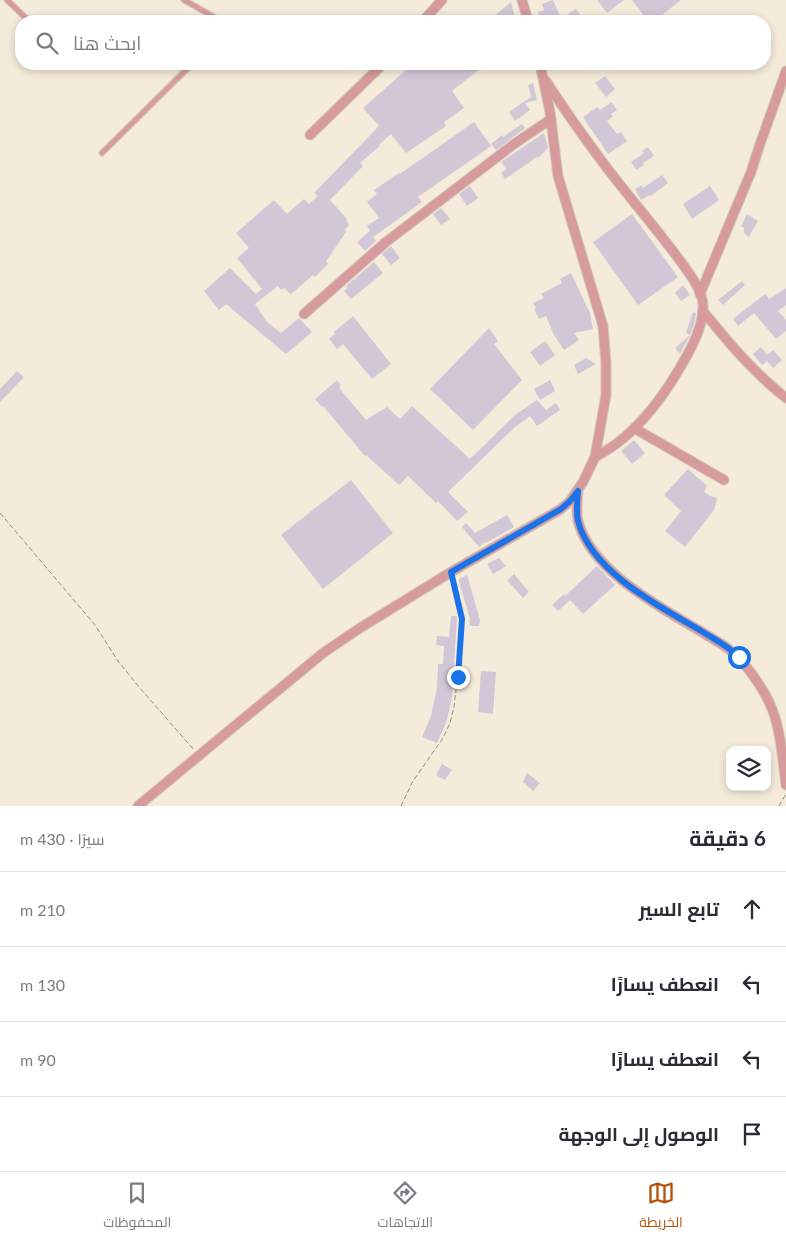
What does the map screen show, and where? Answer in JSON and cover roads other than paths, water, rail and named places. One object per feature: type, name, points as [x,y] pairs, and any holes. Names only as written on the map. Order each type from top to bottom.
[{"type":"street","points":[[428,15],[442,0]]},
{"type":"street","points":[[522,0],[526,15]]},
{"type":"street","points":[[310,135],[377,70]]},
{"type":"street","points":[[138,806],[323,653],[451,572],[561,509],[578,491],[589,472],[595,457],[606,395],[603,326],[558,176],[551,119],[542,70]]},
{"type":"street","points":[[700,294],[752,172],[786,71]]},
{"type":"street","points":[[543,76],[561,105],[607,168],[693,279],[703,304],[698,330],[684,361],[665,392],[618,444],[595,457]]},
{"type":"street","points":[[304,314],[386,242],[514,144],[551,119]]},
{"type":"street","points":[[703,311],[739,354],[786,398]]},
{"type":"street","points":[[634,428],[724,480]]},
{"type":"street","points":[[578,491],[577,514],[582,530],[588,544],[607,567],[622,581],[643,595],[720,642],[733,652],[755,678],[770,704],[776,720],[786,785]]},
{"type":"lane","points":[[7,0],[23,15]]},
{"type":"lane","points":[[184,0],[210,15]]},
{"type":"lane","points":[[102,153],[186,70]]}]
